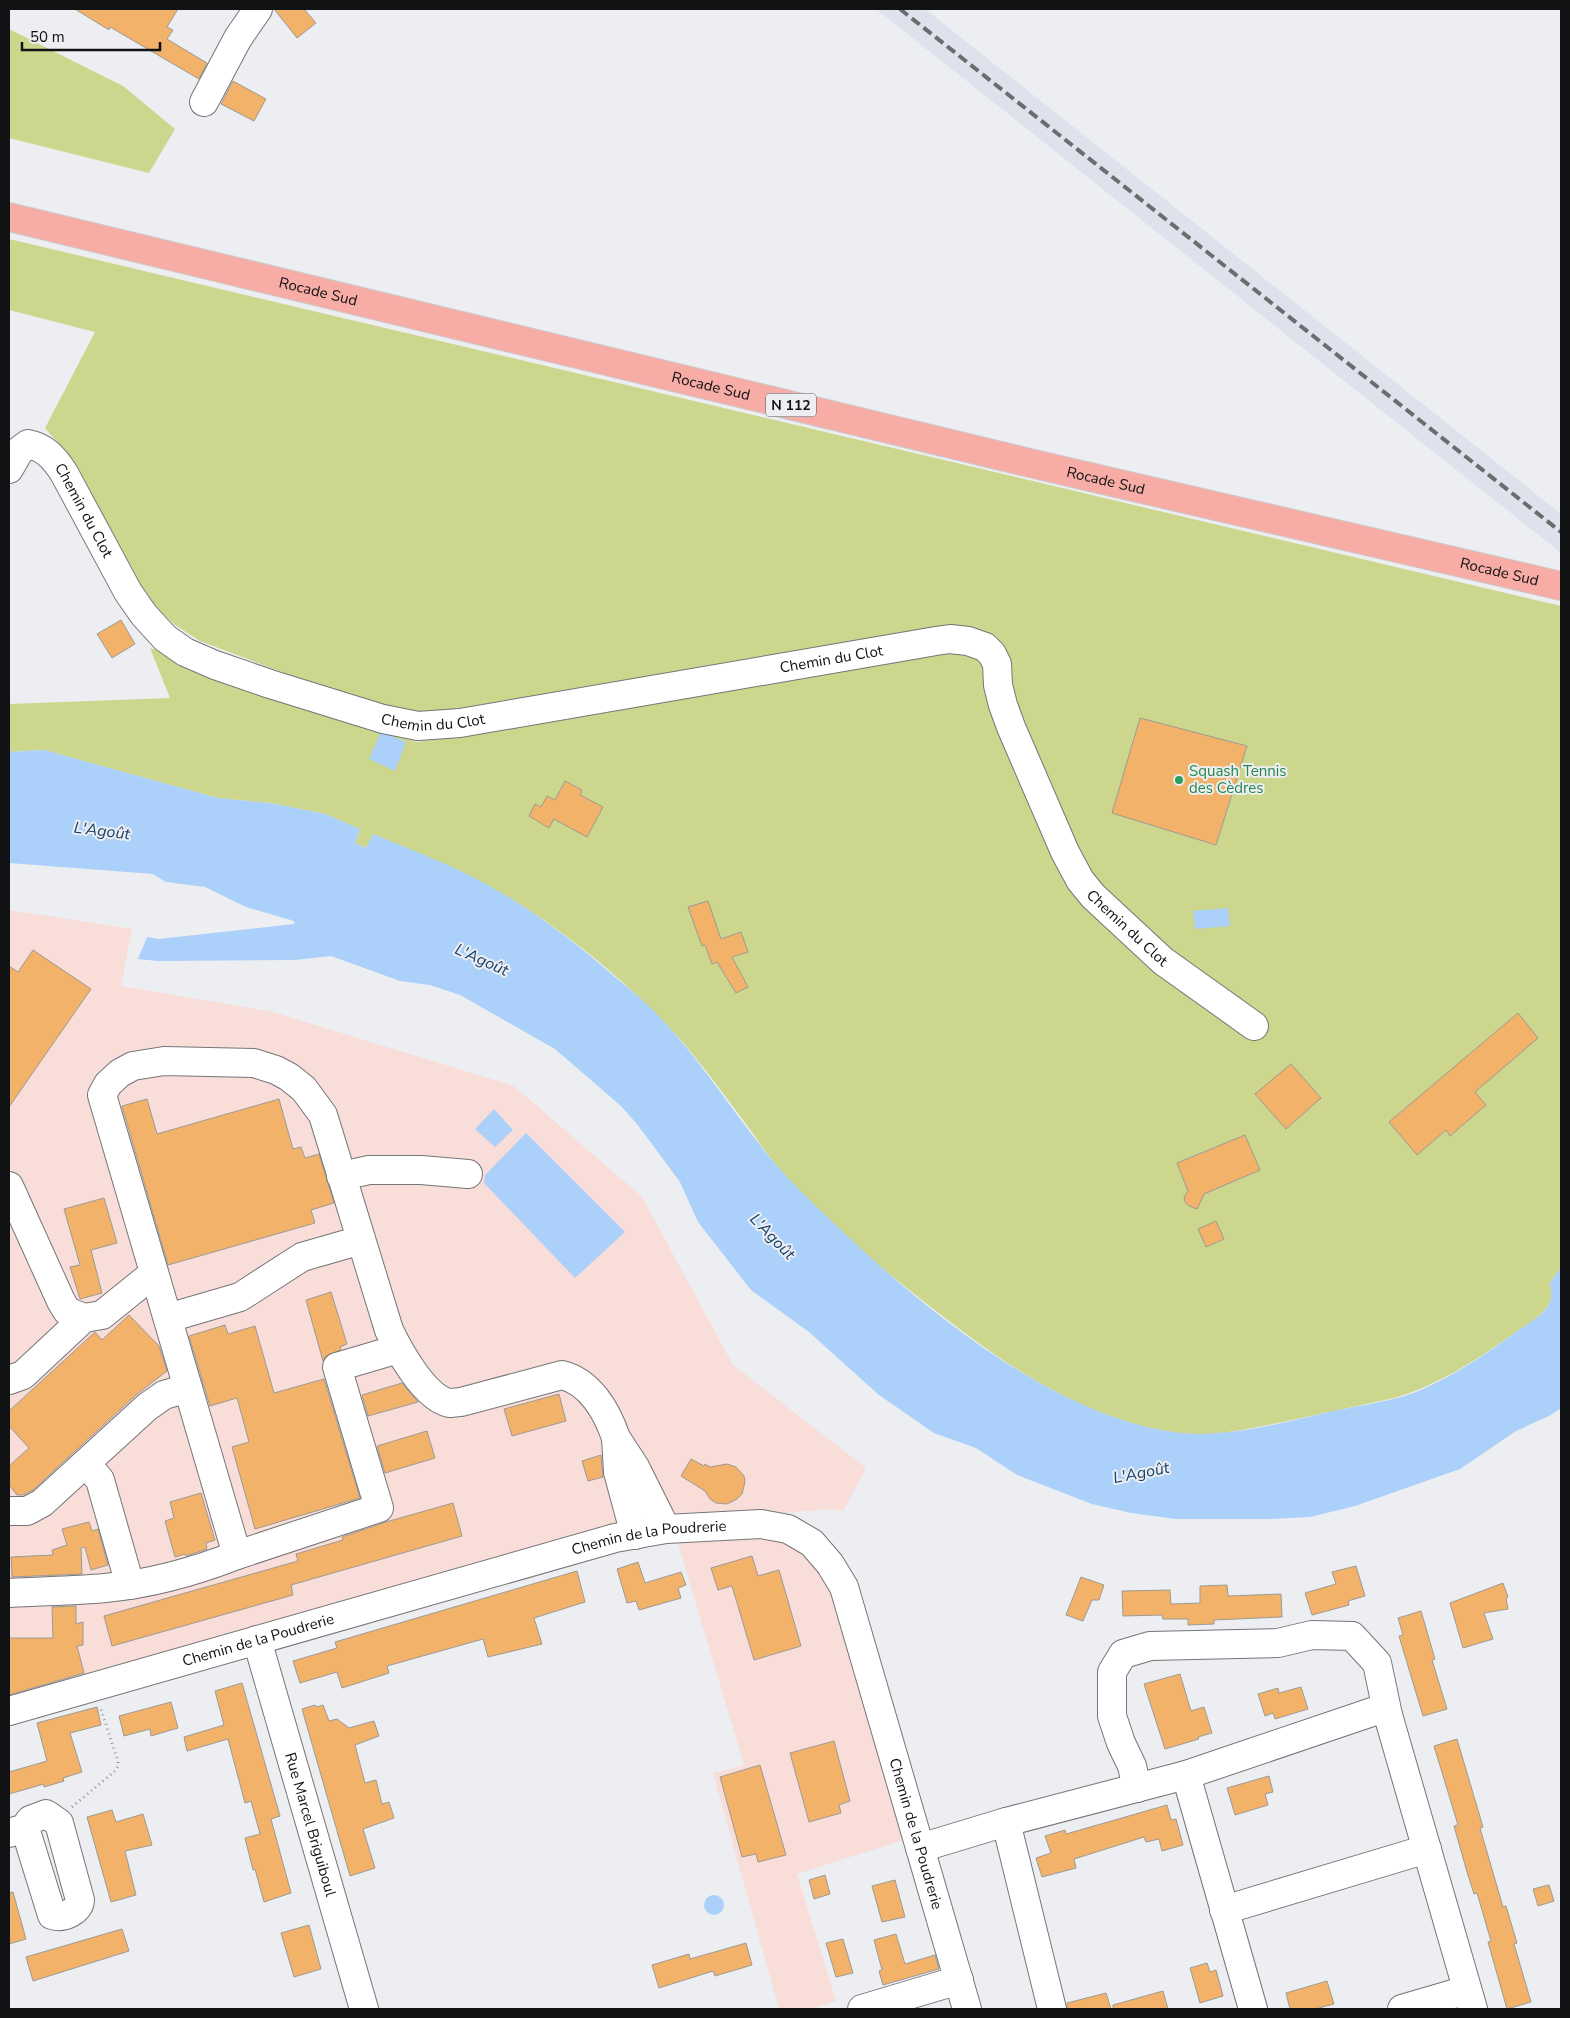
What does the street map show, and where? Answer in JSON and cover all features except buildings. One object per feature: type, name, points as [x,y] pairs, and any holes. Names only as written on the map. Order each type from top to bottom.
[{"type":"main road","name":"Rocade Sud","points":[[9,217],[1034,464],[1561,586]]},
{"type":"street","points":[[204,102],[238,38],[258,9]]},
{"type":"street","name":"Chemin du Clot","points":[[9,469],[20,450],[28,444],[42,448],[58,464],[128,592],[153,628],[175,646],[196,657],[261,680],[336,705],[408,725],[437,726],[460,723],[950,639],[967,647],[981,658],[998,685],[1011,727],[1066,852],[1080,880],[1092,896],[1163,961],[1254,1026]]},
{"type":"street","points":[[237,1555],[102,1095],[108,1084],[120,1073],[133,1066],[164,1062],[254,1063],[276,1070],[289,1077],[304,1089],[323,1115],[379,1301],[398,1350],[418,1378],[434,1396],[448,1403],[461,1402],[562,1375],[574,1378],[589,1390],[610,1421],[616,1438],[635,1467],[666,1529]]},
{"type":"street","points":[[341,1176],[369,1170],[421,1170],[468,1174]]},
{"type":"street","points":[[9,1186],[60,1301],[67,1311],[84,1318],[102,1315],[154,1273]]},
{"type":"street","points":[[168,1318],[240,1297],[302,1257],[361,1240]]},
{"type":"street","points":[[9,1380],[23,1374],[84,1318]]},
{"type":"street","points":[[9,1593],[106,1588],[175,1574],[379,1508],[337,1367],[398,1350]]},
{"type":"street","points":[[9,1511],[27,1511],[42,1503],[147,1407],[164,1395],[188,1388]]},
{"type":"street","points":[[616,1438],[618,1472],[635,1535]]},
{"type":"street","points":[[86,1463],[100,1480],[130,1584]]},
{"type":"street","name":"Chemin de la Poudrerie","points":[[9,1711],[615,1538],[666,1529],[761,1524],[788,1529],[812,1543],[830,1564],[844,1587],[967,2009]]},
{"type":"street","points":[[1137,1788],[1132,1766],[1121,1743],[1112,1716],[1112,1672],[1124,1654],[1150,1646],[1278,1643],[1312,1635],[1352,1636],[1378,1663],[1388,1714],[1470,2000],[1402,2009]]},
{"type":"street","name":"Rue Marcel Briguiboul","points":[[257,1640],[364,2009]]},
{"type":"street","points":[[920,1848],[1006,1822],[1186,1775],[1378,1710],[1388,1714]]},
{"type":"street","points":[[1186,1775],[1253,2009]]},
{"type":"street","points":[[46,1814],[59,1823],[80,1900],[80,1905],[76,1911],[57,1916],[52,1915],[17,1830],[30,1820],[46,1814]]},
{"type":"street","points":[[1006,1822],[1052,2009]]},
{"type":"street","points":[[1224,1910],[1427,1849]]},
{"type":"street","points":[[862,2009],[958,1980]]},
{"type":"path","points":[[56,1820],[115,1771],[118,1766],[118,1761],[93,1687]]},
{"type":"shaded area","points":[[876,9],[925,9],[1541,498],[1561,514],[1561,553]]},
{"type":"shaded area","points":[[9,910],[132,929],[121,986],[273,1012],[514,1086],[642,1197],[733,1365],[866,1468],[843,1511],[830,1509],[671,1523],[9,1711]]},
{"type":"shaded area","points":[[756,1534],[785,1539],[814,1563],[832,1597],[872,1729],[910,1838],[797,1874],[836,2001],[810,2009],[779,2009],[713,1773],[744,1765],[676,1537]]},
{"type":"green space","points":[[9,29],[123,86],[175,129],[149,173],[9,138]]},
{"type":"green space","points":[[9,239],[1561,606],[1561,1267],[1550,1283],[1552,1292],[1547,1307],[1530,1323],[1458,1370],[1411,1393],[1394,1398],[1278,1423],[1204,1434],[1179,1433],[1144,1426],[1111,1416],[1078,1403],[1047,1387],[988,1350],[868,1256],[808,1200],[772,1160],[701,1064],[664,1022],[613,974],[573,941],[509,898],[459,871],[373,834],[366,848],[355,843],[360,829],[325,814],[270,803],[218,798],[44,750],[9,752],[9,704],[170,698],[150,648],[417,742],[919,653],[439,714],[409,716],[369,705],[200,641],[175,625],[145,598],[63,449],[45,428],[95,332],[9,310]]},
{"type":"water","points":[[381,732],[406,742],[395,771],[369,759]]},
{"type":"water","name":"L'Agoût","points":[[44,750],[218,798],[270,803],[325,814],[360,829],[355,843],[366,848],[373,834],[458,870],[486,884],[520,905],[585,951],[654,1011],[685,1046],[779,1169],[876,1263],[955,1328],[998,1358],[1043,1385],[1089,1407],[1135,1424],[1181,1433],[1200,1434],[1260,1428],[1407,1395],[1442,1380],[1468,1365],[1538,1316],[1546,1309],[1550,1301],[1550,1283],[1561,1267],[1561,1408],[1549,1416],[1516,1431],[1460,1469],[1355,1506],[1310,1517],[1176,1519],[1131,1513],[1092,1504],[1017,1475],[976,1448],[934,1433],[879,1395],[809,1332],[751,1290],[698,1222],[680,1182],[637,1124],[621,1106],[555,1049],[460,995],[430,985],[400,981],[331,956],[295,960],[158,961],[138,959],[147,937],[159,939],[294,924],[294,921],[246,907],[205,887],[166,882],[153,874],[9,863],[9,752]]},
{"type":"water","points":[[1228,908],[1230,926],[1195,929],[1193,911]]},
{"type":"water","points":[[494,1109],[513,1130],[495,1147],[475,1129]]},
{"type":"water","points":[[526,1133],[625,1232],[575,1278],[484,1183],[485,1175]]},
{"type":"water","points":[[710,1895],[718,1895],[724,1901],[724,1909],[718,1915],[710,1915],[704,1909],[704,1901]]},
{"type":"railway","points":[[900,9],[1561,532]]},
{"type":"place","name":"Squash Tennis des Cèdres","points":[[1179,780]]}]
